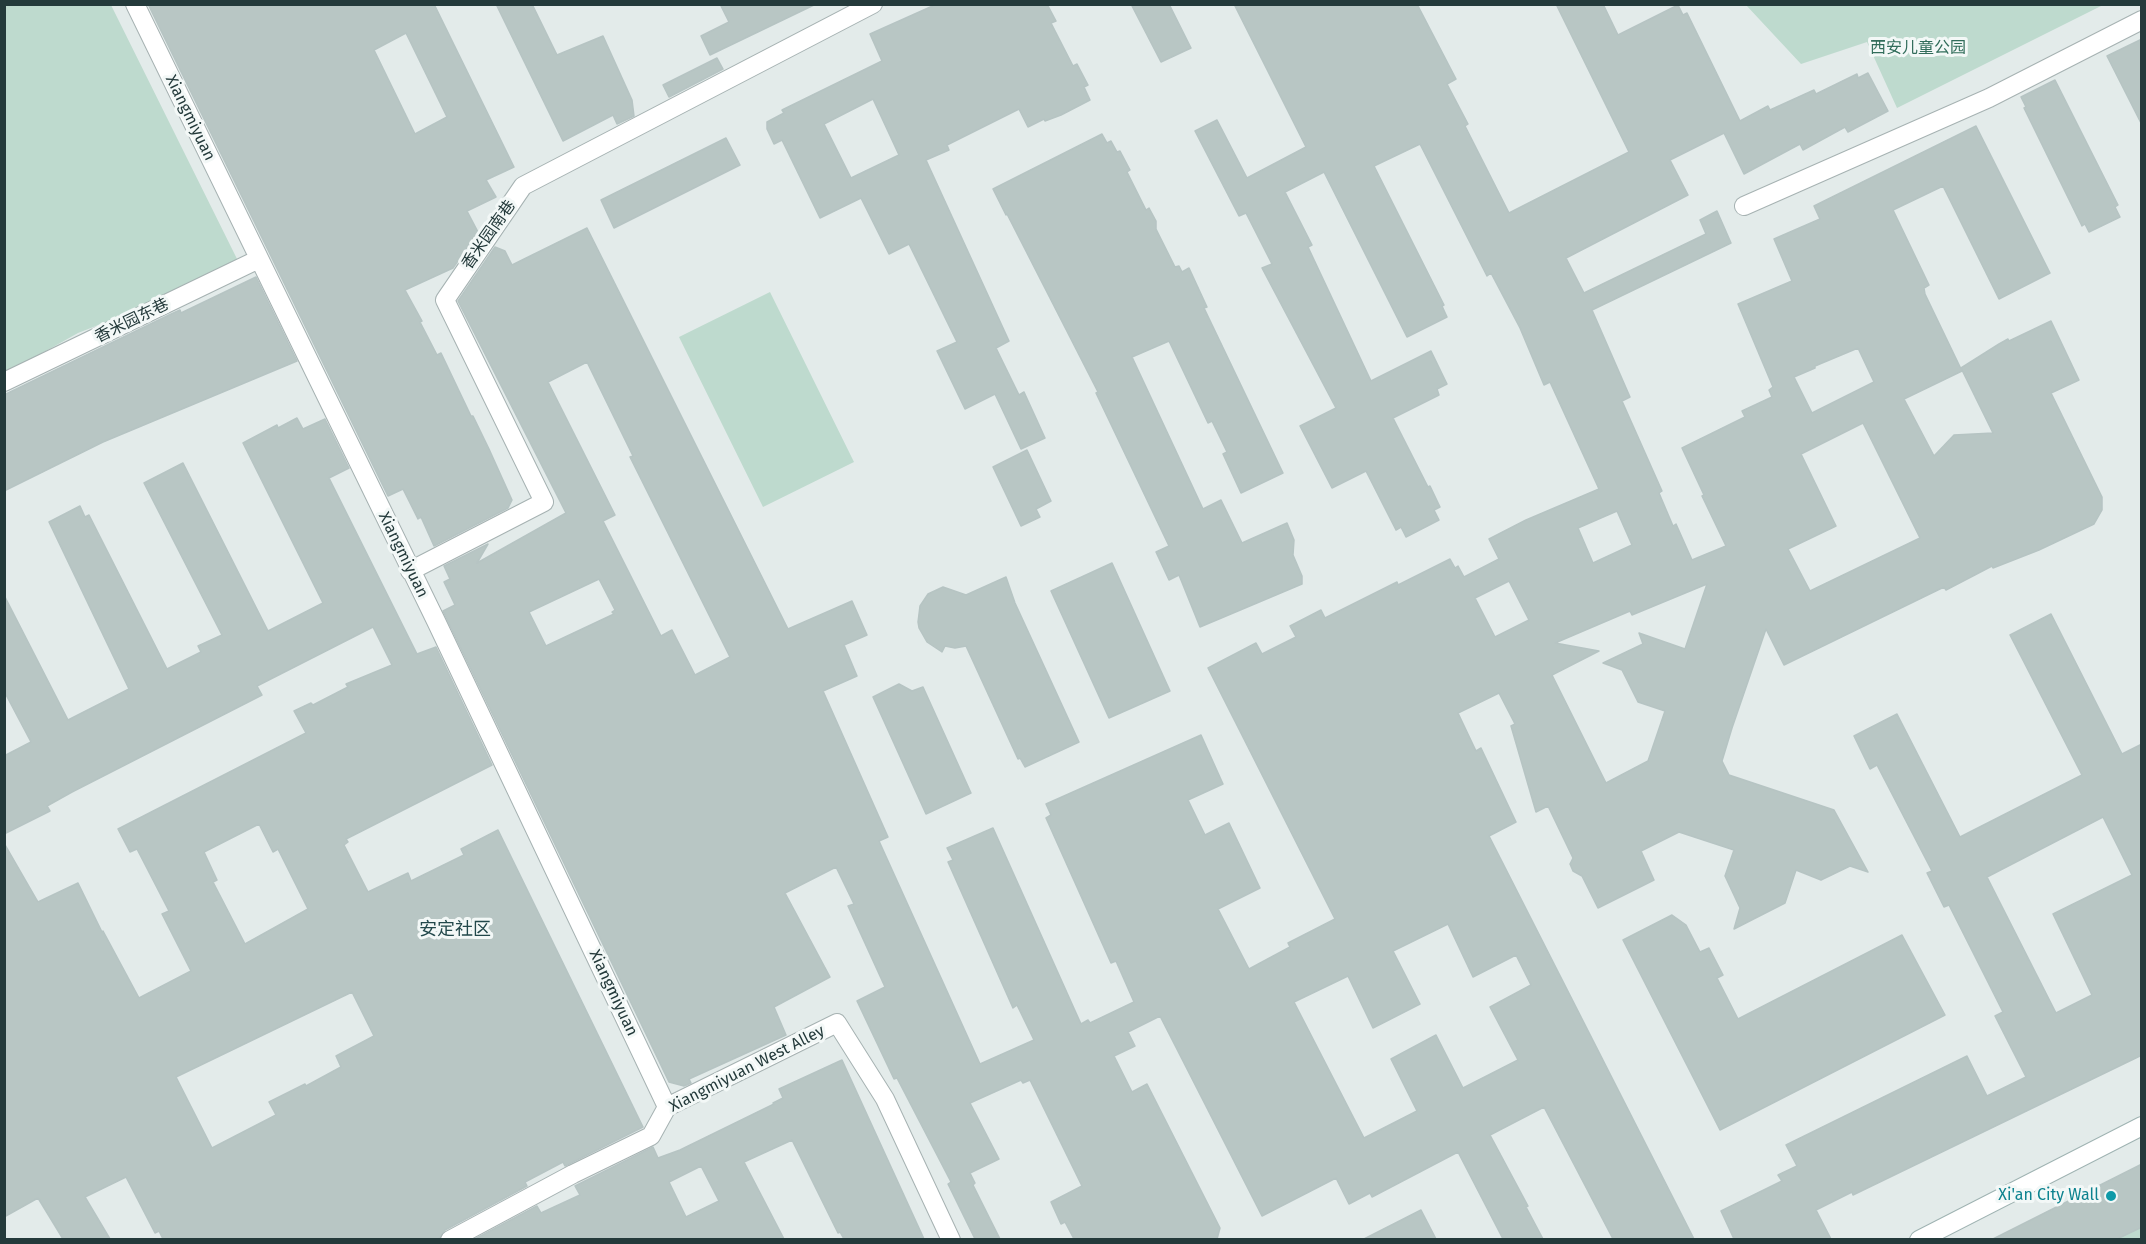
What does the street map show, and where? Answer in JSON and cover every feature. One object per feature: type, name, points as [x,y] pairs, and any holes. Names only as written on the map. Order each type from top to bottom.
[{"type":"street","name":"Xiangmiyuan","points":[[135,4],[667,1107]]},
{"type":"street","name":"香米园南巷","points":[[410,571],[544,502],[445,300],[523,186],[873,4]]},
{"type":"street","points":[[1744,206],[1989,98],[2142,20]]},
{"type":"street","name":"香米园东巷","points":[[4,382],[259,259]]},
{"type":"street","name":"Xiangmiyuan West Alley","points":[[450,1239],[573,1174],[651,1137],[667,1107],[837,1023],[885,1099],[951,1239]]},
{"type":"street","points":[[1919,1239],[2142,1126]]},
{"type":"green space","points":[[5,5],[111,5],[242,269],[78,333],[5,374]]},
{"type":"green space","name":"西安儿童公园","points":[[1746,5],[2103,5],[1897,108],[1867,42],[1801,64]]},
{"type":"green space","points":[[770,292],[854,462],[763,507],[679,337]]},
{"type":"green space","points":[[2141,1227],[2141,1239],[2117,1239]]},
{"type":"building","points":[[148,4],[434,4],[514,167],[486,180],[496,197],[467,211],[478,232],[453,268],[405,290],[437,355],[441,353],[512,500],[508,508],[434,546],[421,517],[418,519],[403,489],[388,496]],"holes":[[[406,33],[447,117],[415,134],[374,50]]]},
{"type":"building","points":[[496,4],[532,4],[557,55],[603,36],[632,100],[634,116],[617,124],[613,115],[563,141]]},
{"type":"building","points":[[720,4],[816,4],[710,55],[701,36],[729,22]]},
{"type":"building","points":[[937,4],[1047,4],[1056,21],[1051,23],[1073,66],[1077,64],[1088,85],[1084,87],[1090,100],[1061,115],[1045,121],[1044,119],[1028,127],[1019,109],[947,145],[949,150],[926,160],[1009,341],[996,348],[1019,395],[1024,392],[1045,438],[1021,449],[995,394],[965,409],[937,351],[957,342],[909,244],[889,254],[861,198],[820,218],[782,140],[774,144],[767,129],[767,122],[784,113],[782,110],[882,61],[870,34]],"holes":[[[873,99],[899,155],[851,178],[824,124]]]},
{"type":"building","points":[[1131,4],[1169,4],[1191,48],[1161,62]]},
{"type":"building","points":[[1234,4],[1417,4],[1456,79],[1447,84],[1468,124],[1465,126],[1509,213],[1629,152],[1556,4],[1603,4],[1618,35],[1678,5],[1683,15],[1687,13],[1740,121],[1768,106],[1770,110],[1814,90],[1816,94],[1857,74],[1858,78],[1868,73],[1888,111],[1848,132],[1845,127],[1803,150],[1800,144],[1744,174],[1724,133],[1670,160],[1688,195],[1566,258],[1584,293],[1706,234],[1700,220],[1717,211],[1731,243],[1592,310],[1630,397],[1622,401],[1662,491],[1659,493],[1673,526],[1676,524],[1692,560],[1726,546],[1682,448],[1745,417],[1742,411],[1772,397],[1769,390],[1773,387],[1738,304],[1792,281],[1774,239],[1820,219],[1814,206],[1976,126],[2050,273],[1999,299],[1943,186],[1893,210],[1929,285],[1924,288],[1925,294],[1962,371],[1904,399],[1934,456],[1954,435],[1993,433],[1961,368],[2008,339],[2009,341],[2051,321],[2079,380],[2051,393],[2102,497],[2102,510],[2094,524],[2039,550],[1993,568],[1992,566],[1946,590],[1944,587],[1784,665],[1766,629],[1732,728],[1722,761],[1729,775],[1834,810],[1868,872],[1850,866],[1821,880],[1796,870],[1785,903],[1734,929],[1740,908],[1725,876],[1734,850],[1679,832],[1641,851],[1654,880],[1598,908],[1582,876],[1573,871],[1570,864],[1573,858],[1548,806],[1536,812],[1511,726],[1515,724],[1499,693],[1458,713],[1476,751],[1481,748],[1516,822],[1489,836],[1694,1239],[1613,1239],[1544,1107],[1490,1135],[1543,1239],[1503,1239],[1458,1152],[1372,1197],[1370,1193],[1349,1204],[1336,1178],[1262,1216],[1160,1016],[1128,1032],[1135,1046],[1114,1056],[1132,1092],[1147,1084],[1220,1228],[1217,1239],[1074,1239],[1065,1222],[1061,1224],[1051,1202],[1082,1186],[1030,1080],[1023,1083],[1021,1080],[970,1103],[999,1159],[970,1173],[975,1183],[973,1185],[1000,1239],[975,1239],[948,1184],[951,1182],[897,1078],[894,1079],[857,1001],[885,987],[848,906],[854,904],[836,867],[785,893],[830,977],[774,1007],[786,1035],[689,1079],[691,1083],[684,1086],[669,1082],[443,611],[455,605],[444,582],[450,579],[444,566],[488,544],[477,563],[566,513],[458,301],[495,247],[505,251],[512,265],[587,228],[788,629],[852,601],[867,635],[844,645],[857,676],[823,691],[888,837],[879,841],[980,1064],[1034,1040],[1017,1005],[1013,1008],[948,862],[953,860],[947,848],[993,828],[1081,1024],[1088,1020],[1090,1023],[1134,1002],[1116,961],[1111,963],[1046,818],[1051,815],[1046,804],[1201,735],[1223,784],[1188,800],[1205,835],[1229,823],[1260,888],[1218,909],[1249,969],[1290,947],[1288,943],[1335,919],[1208,668],[1256,643],[1262,654],[1296,637],[1290,626],[1321,610],[1325,618],[1397,582],[1398,585],[1450,559],[1455,568],[1458,566],[1464,577],[1499,559],[1489,539],[1526,520],[1599,489],[1550,382],[1544,385],[1520,328],[1491,273],[1487,276],[1420,144],[1374,166],[1444,305],[1442,306],[1447,317],[1407,337],[1324,172],[1285,192],[1312,245],[1308,247],[1371,381],[1431,351],[1447,384],[1437,389],[1439,395],[1393,418],[1440,507],[1434,510],[1439,520],[1406,537],[1401,527],[1396,530],[1366,471],[1332,488],[1300,426],[1336,408],[1262,268],[1272,264],[1246,213],[1239,216],[1195,131],[1217,120],[1247,178],[1306,147]],"holes":[[[1858,348],[1874,382],[1812,413],[1794,377],[1815,366]],[[587,362],[633,456],[630,457],[730,657],[695,675],[672,630],[661,636],[603,521],[615,515],[548,382]],[[1863,423],[1920,538],[1810,591],[1788,549],[1836,526],[1801,454]],[[1617,511],[1632,545],[1593,563],[1578,528]],[[599,579],[615,610],[612,612],[614,614],[546,646],[529,612]],[[1509,581],[1529,620],[1495,637],[1475,598]],[[1707,584],[1685,649],[1639,633],[1643,644],[1603,663],[1622,670],[1638,702],[1665,711],[1648,761],[1606,783],[1552,675],[1599,651],[1555,643],[1630,611],[1632,615]],[[1448,924],[1473,977],[1516,955],[1531,985],[1490,1007],[1518,1060],[1463,1088],[1436,1035],[1391,1059],[1417,1111],[1364,1138],[1294,1002],[1348,976],[1373,1028],[1420,1004],[1393,951]]]},
{"type":"building","points":[[2142,39],[2142,125],[2107,56]]},
{"type":"building","points":[[717,58],[723,69],[669,97],[663,85]]},
{"type":"building","points":[[2055,80],[2118,205],[2115,207],[2120,217],[2089,232],[2085,224],[2082,226],[2024,108],[2026,107],[2021,97]]},
{"type":"building","points":[[1102,134],[1107,143],[1111,141],[1117,152],[1120,151],[1130,170],[1127,172],[1146,210],[1149,208],[1156,221],[1156,229],[1175,267],[1179,266],[1182,272],[1189,268],[1207,307],[1204,308],[1283,473],[1241,493],[1223,454],[1227,452],[1212,421],[1208,423],[1169,341],[1132,357],[1203,509],[1221,500],[1242,543],[1287,523],[1294,540],[1293,555],[1302,576],[1302,584],[1200,627],[1179,575],[1169,580],[1156,552],[1169,546],[1096,393],[1098,392],[993,189]]},
{"type":"building","points":[[726,138],[740,165],[614,228],[601,200]]},
{"type":"building","points":[[256,277],[297,361],[103,442],[4,491],[4,395],[169,315],[180,310],[181,313]]},
{"type":"building","points":[[297,418],[303,429],[325,419],[349,468],[329,478],[417,654],[436,647],[492,765],[346,839],[348,842],[344,845],[368,892],[408,873],[411,881],[464,855],[461,849],[498,830],[643,1127],[565,1166],[563,1162],[525,1182],[527,1186],[445,1230],[439,1239],[163,1239],[159,1231],[155,1233],[126,1177],[85,1197],[110,1239],[63,1239],[38,1198],[4,1217],[4,843],[38,902],[78,883],[139,998],[191,971],[162,914],[169,911],[137,849],[130,852],[118,829],[306,733],[294,711],[311,703],[313,705],[348,687],[346,684],[392,665],[373,627],[257,686],[262,695],[72,792],[47,806],[50,811],[4,834],[4,756],[31,742],[4,691],[4,595],[68,720],[129,689],[49,522],[80,506],[85,517],[89,515],[167,669],[201,652],[198,646],[222,635],[144,483],[183,463],[268,631],[323,603],[243,443],[277,425],[278,428]],"holes":[[[259,824],[273,852],[278,849],[308,909],[245,944],[213,882],[217,880],[204,852]],[[352,992],[374,1036],[336,1056],[341,1067],[269,1102],[276,1115],[212,1148],[176,1077]]]},
{"type":"building","points":[[1027,450],[1051,501],[1036,509],[1040,517],[1021,526],[993,467]]},
{"type":"building","points":[[1112,563],[1170,691],[1109,718],[1051,591]]},
{"type":"building","points":[[1006,577],[1015,603],[1079,742],[1025,767],[1020,758],[1018,759],[966,646],[955,648],[945,646],[942,652],[927,642],[918,622],[920,606],[928,594],[943,587],[966,595]]},
{"type":"building","points":[[2051,614],[2122,754],[2142,744],[2142,1055],[1853,1195],[1852,1192],[1816,1210],[1831,1239],[1734,1239],[1721,1211],[1782,1181],[1778,1175],[1797,1166],[1786,1145],[1967,1056],[1987,1096],[2026,1077],[1995,1016],[2003,1012],[1949,905],[1944,907],[1927,873],[1932,871],[1877,765],[1870,769],[1854,736],[1897,714],[1960,837],[2082,775],[2010,635]],"holes":[[[2103,817],[2132,875],[2053,914],[2092,995],[2056,1013],[1987,877]]]},
{"type":"building","points":[[899,684],[912,691],[923,687],[971,793],[926,814],[873,697]]},
{"type":"building","points":[[1672,915],[1686,925],[1700,952],[1709,948],[1723,975],[1717,978],[1738,1019],[1902,935],[1945,1015],[1720,1130],[1623,940]]},
{"type":"building","points":[[842,1060],[924,1239],[844,1239],[840,1232],[838,1233],[792,1140],[744,1162],[784,1239],[475,1239],[537,1206],[541,1213],[580,1195],[575,1186],[653,1147],[658,1158],[680,1150],[774,1104],[783,1098],[779,1089]],"holes":[[[701,1166],[719,1201],[686,1217],[669,1182]]]},
{"type":"building","name":"Xi'an City Wall","points":[[2142,1164],[2142,1227],[2117,1239],[1993,1239]]},
{"type":"building","points":[[1421,1210],[1436,1239],[1364,1239]]},
{"type":"place","name":"Xi'an City Wall","points":[[2111,1196]]},
{"type":"district","name":"安定社区","points":[[455,930]]}]
